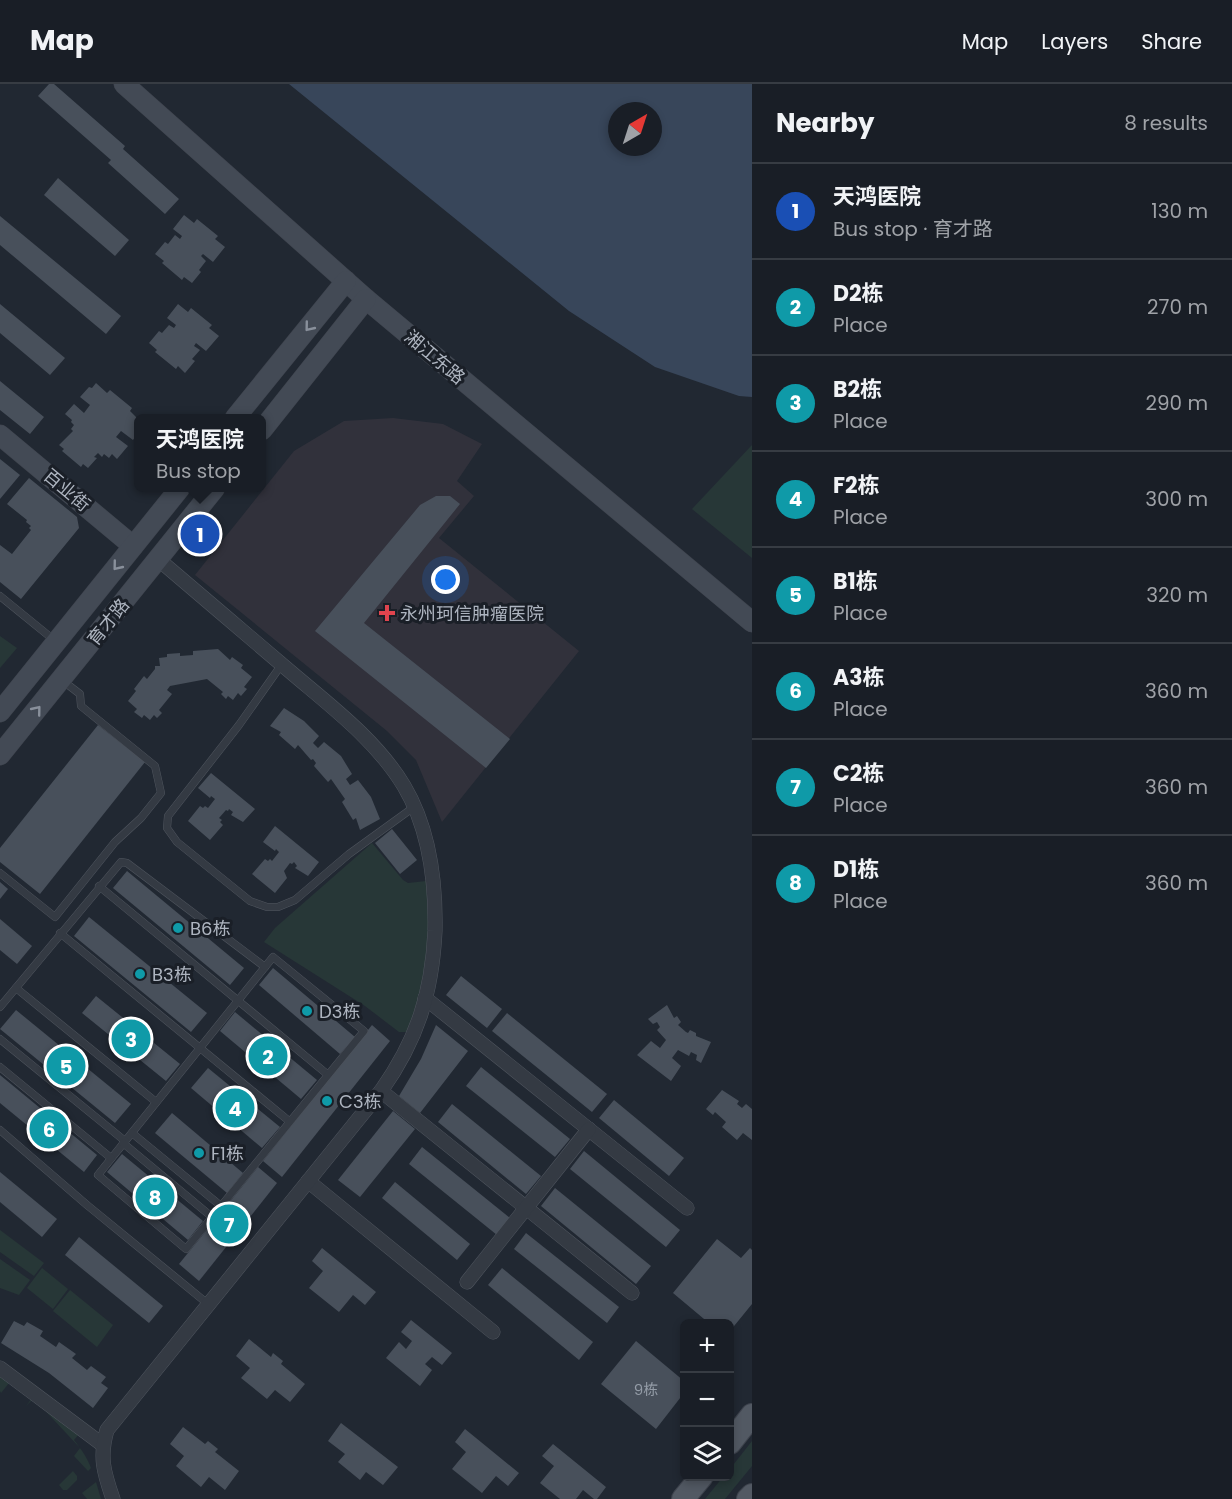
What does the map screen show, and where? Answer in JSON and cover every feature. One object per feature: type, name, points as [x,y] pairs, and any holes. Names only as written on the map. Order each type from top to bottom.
[{"type":"main road","name":"湘江东路","points":[[124,84],[346,282],[752,622]]},
{"type":"main road","points":[[238,414],[346,282]]},
{"type":"main road","points":[[266,424],[366,299]]},
{"type":"main road","name":"百业街","points":[[0,435],[133,546]]},
{"type":"main road","name":"育才路","points":[[0,712],[177,492]]},
{"type":"main road","name":"育才路","points":[[0,755],[212,492]]},
{"type":"main road","points":[[734,1437],[752,1415]]},
{"type":"main road","points":[[684,1499],[698,1481]]},
{"type":"main road","points":[[748,1499],[752,1495]]},
{"type":"street","points":[[113,1499],[105,1475],[103,1445],[107,1430],[381,1091],[408,1048],[418,1025],[431,974],[435,909],[426,844],[414,807],[393,770],[343,716],[158,559]]},
{"type":"street","points":[[425,998],[687,1208]]},
{"type":"street","points":[[381,1091],[632,1293]]},
{"type":"street","points":[[467,1282],[589,1129]]},
{"type":"street","points":[[308,1181],[493,1332]]},
{"type":"street","points":[[0,1368],[103,1445]]},
{"type":"lane","points":[[0,596],[56,642]]},
{"type":"lane","points":[[282,664],[168,816],[167,828],[177,842],[250,901],[267,907],[278,907],[295,900],[349,854],[414,807]]},
{"type":"lane","points":[[0,873],[55,917],[115,842],[141,818],[162,793],[155,766],[81,706],[80,694],[61,679]]},
{"type":"lane","points":[[0,1007],[99,886],[119,864],[125,862],[265,967]]},
{"type":"lane","points":[[99,886],[327,1074]]},
{"type":"lane","points":[[60,933],[289,1121]]},
{"type":"lane","points":[[273,957],[364,1031],[186,1249],[98,1175],[265,967],[273,957]]},
{"type":"lane","points":[[15,988],[156,1102]]},
{"type":"lane","points":[[0,1039],[212,1217]]},
{"type":"lane","points":[[0,1067],[111,1158]]},
{"type":"lane","points":[[0,1130],[208,1304]]},
{"type":"lane","points":[[132,1133],[221,1206]]},
{"type":"shaded area","name":"永州珂信肿瘤医院","points":[[393,418],[443,424],[482,444],[457,481],[474,496],[439,538],[579,651],[442,822],[416,760],[387,731],[195,575],[261,492],[266,492],[266,486],[294,451],[344,421]]},
{"type":"shaded area","points":[[752,445],[752,558],[692,509]]},
{"type":"shaded area","points":[[0,636],[17,648],[0,668]]},
{"type":"shaded area","points":[[372,843],[403,880],[408,883],[426,881],[428,940],[426,958],[420,994],[408,1032],[399,1032],[365,1006],[264,942],[275,928]]},
{"type":"shaded area","points":[[0,1230],[44,1263],[34,1276],[0,1252]]},
{"type":"shaded area","points":[[0,1259],[30,1280],[19,1295],[0,1288]]},
{"type":"shaded area","points":[[42,1268],[68,1289],[53,1309],[27,1288]]},
{"type":"shaded area","points":[[70,1290],[113,1325],[97,1347],[53,1311]]},
{"type":"shaded area","points":[[0,1373],[79,1434],[74,1440],[79,1447],[33,1399],[26,1406],[32,1398],[9,1383],[1,1393]]},
{"type":"shaded area","points":[[752,1441],[752,1466],[725,1499],[705,1499],[720,1481],[734,1481],[734,1464]]},
{"type":"shaded area","points":[[80,1448],[84,1453],[91,1468],[88,1471],[74,1456]]},
{"type":"shaded area","points":[[73,1471],[77,1480],[67,1490],[63,1490],[59,1485]]},
{"type":"shaded area","points":[[96,1482],[101,1499],[87,1499],[82,1493]]},
{"type":"water","points":[[289,84],[752,84],[752,397],[739,396],[655,367],[569,311]]},
{"type":"building","points":[[49,84],[54,84],[125,146],[123,149],[179,199],[165,214],[108,163],[111,160],[38,96]]},
{"type":"building","points":[[58,178],[129,240],[115,256],[44,195]]},
{"type":"building","points":[[184,215],[194,223],[197,219],[218,236],[215,239],[225,247],[213,262],[203,254],[201,256],[206,261],[192,283],[184,277],[182,280],[155,254],[165,242],[168,244],[175,235],[180,239],[182,236],[173,229]]},
{"type":"building","points":[[0,216],[121,316],[106,334],[0,245]]},
{"type":"building","points":[[0,304],[65,358],[50,375],[0,333]]},
{"type":"building","points":[[178,304],[188,312],[191,308],[212,325],[209,328],[219,336],[206,351],[196,343],[194,346],[200,350],[192,359],[195,361],[185,373],[178,366],[176,369],[155,352],[157,350],[149,343],[159,331],[162,333],[169,325],[174,328],[176,325],[167,318]]},
{"type":"building","points":[[0,381],[44,417],[30,434],[0,410]]},
{"type":"building","points":[[96,383],[107,393],[110,390],[132,408],[130,411],[134,415],[134,439],[121,431],[116,437],[128,446],[117,459],[112,454],[109,458],[104,454],[102,457],[98,453],[94,457],[97,458],[88,468],[83,464],[81,467],[62,451],[64,449],[59,445],[73,431],[71,429],[74,425],[72,420],[65,414],[74,404],[84,413],[90,405],[80,397],[89,387],[92,388]]},
{"type":"building","points":[[0,459],[20,475],[0,499]]},
{"type":"building","points":[[29,478],[77,517],[79,528],[21,599],[0,582],[0,545],[12,554],[31,530],[27,520],[7,504]]},
{"type":"building","points":[[436,496],[450,496],[460,504],[364,623],[510,739],[486,768],[315,631],[420,505]]},
{"type":"building","points":[[218,649],[230,660],[232,657],[243,665],[241,668],[252,677],[244,687],[247,689],[241,696],[238,693],[233,700],[228,696],[226,699],[221,694],[223,692],[207,679],[170,686],[167,690],[172,694],[159,710],[162,713],[157,718],[154,715],[150,720],[144,715],[142,718],[134,712],[137,709],[128,701],[144,676],[147,679],[155,666],[160,666],[159,658],[167,657],[167,654],[193,655],[193,651]]},
{"type":"building","points":[[284,708],[304,721],[319,736],[313,743],[318,748],[324,742],[341,756],[352,774],[346,779],[350,785],[358,780],[371,797],[380,819],[360,830],[356,818],[353,820],[342,802],[345,799],[331,779],[328,782],[314,766],[316,763],[313,759],[311,760],[298,745],[295,749],[279,735],[281,732],[270,726]]},
{"type":"building","points":[[98,725],[145,762],[40,894],[0,862],[0,848]]},
{"type":"building","points":[[211,773],[255,809],[243,822],[231,815],[233,812],[229,809],[226,810],[219,818],[223,825],[210,840],[188,821],[200,806],[208,808],[215,799],[211,796],[210,798],[198,788]]},
{"type":"building","points":[[275,826],[319,862],[308,876],[295,868],[297,866],[294,862],[290,863],[284,871],[287,878],[275,893],[252,874],[265,859],[272,861],[279,852],[263,842]]},
{"type":"building","points":[[392,829],[417,860],[400,874],[375,843]]},
{"type":"building","name":"B6栋","points":[[127,871],[244,968],[230,985],[113,888]]},
{"type":"building","points":[[0,882],[8,889],[0,899]]},
{"type":"building","name":"B3栋","points":[[89,917],[207,1013],[191,1032],[74,936]]},
{"type":"building","points":[[0,919],[32,946],[17,964],[0,950]]},
{"type":"building","name":"D3栋","points":[[273,968],[355,1037],[340,1054],[259,985]]},
{"type":"building","points":[[461,976],[502,1009],[487,1028],[446,995]]},
{"type":"building","points":[[96,996],[180,1064],[166,1081],[82,1013]]},
{"type":"building","points":[[667,1005],[674,1018],[677,1016],[681,1022],[678,1025],[686,1032],[690,1030],[696,1033],[696,1036],[711,1042],[701,1063],[696,1060],[697,1055],[691,1052],[689,1056],[678,1050],[672,1058],[681,1066],[671,1081],[637,1055],[651,1041],[660,1048],[666,1040],[657,1030],[660,1027],[657,1022],[653,1024],[648,1019]]},
{"type":"building","points":[[16,1010],[131,1104],[115,1123],[0,1029]]},
{"type":"building","points":[[235,1012],[317,1080],[301,1099],[220,1031]]},
{"type":"building","points":[[507,1013],[607,1094],[592,1112],[492,1031]]},
{"type":"building","name":"C3栋","points":[[372,1025],[390,1041],[282,1177],[263,1161]]},
{"type":"building","points":[[436,1025],[468,1051],[420,1113],[399,1096],[421,1059]]},
{"type":"building","points":[[481,1067],[570,1139],[555,1157],[466,1086]]},
{"type":"building","points":[[208,1068],[280,1127],[262,1148],[191,1088]]},
{"type":"building","points":[[0,1075],[97,1155],[84,1172],[0,1103]]},
{"type":"building","points":[[722,1090],[739,1101],[737,1104],[742,1108],[746,1104],[752,1109],[752,1140],[743,1133],[737,1140],[722,1127],[726,1122],[715,1112],[713,1115],[706,1109]]},
{"type":"building","points":[[614,1100],[684,1158],[669,1176],[599,1118]]},
{"type":"building","points":[[452,1104],[541,1176],[526,1194],[438,1122]]},
{"type":"building","points":[[393,1111],[415,1129],[360,1197],[338,1180]]},
{"type":"building","name":"F1栋","points":[[172,1113],[243,1173],[227,1193],[155,1133]]},
{"type":"building","points":[[422,1147],[510,1218],[497,1235],[409,1164]]},
{"type":"building","points":[[584,1151],[680,1230],[666,1247],[570,1169]]},
{"type":"building","points":[[122,1154],[203,1221],[188,1240],[107,1172]]},
{"type":"building","points":[[258,1167],[277,1183],[199,1281],[179,1264]]},
{"type":"building","points":[[0,1172],[57,1219],[42,1237],[0,1202]]},
{"type":"building","points":[[395,1182],[470,1244],[457,1260],[382,1198]]},
{"type":"building","points":[[555,1188],[651,1266],[636,1284],[541,1206]]},
{"type":"building","points":[[526,1233],[619,1307],[607,1323],[514,1249]]},
{"type":"building","points":[[79,1237],[163,1306],[149,1323],[65,1255]]},
{"type":"building","points":[[717,1239],[741,1258],[750,1248],[752,1250],[752,1304],[734,1326],[734,1319],[704,1319],[673,1293]]},
{"type":"building","points":[[322,1248],[376,1292],[365,1305],[353,1295],[339,1312],[309,1288],[323,1271],[312,1261]]},
{"type":"building","points":[[502,1268],[593,1342],[579,1360],[488,1285]]},
{"type":"building","points":[[411,1320],[452,1353],[442,1365],[432,1357],[425,1364],[432,1370],[420,1386],[386,1358],[399,1342],[406,1349],[412,1341],[401,1332]]},
{"type":"building","points":[[14,1321],[24,1326],[27,1322],[43,1331],[40,1336],[56,1347],[59,1342],[76,1354],[72,1358],[87,1370],[91,1366],[106,1377],[101,1383],[108,1388],[93,1408],[49,1373],[1,1343]]},
{"type":"building","points":[[249,1339],[271,1357],[273,1353],[283,1361],[281,1364],[305,1384],[290,1402],[275,1390],[267,1399],[241,1378],[250,1368],[236,1356]]},
{"type":"building","points":[[636,1341],[680,1378],[680,1398],[656,1429],[601,1384]]},
{"type":"building","points":[[341,1423],[398,1467],[383,1485],[366,1472],[360,1480],[338,1462],[345,1454],[328,1441]]},
{"type":"building","points":[[183,1427],[205,1444],[208,1441],[218,1449],[215,1452],[239,1471],[225,1490],[209,1477],[201,1487],[176,1466],[184,1456],[170,1444]]},
{"type":"building","points":[[465,1429],[519,1473],[508,1486],[496,1476],[482,1493],[452,1469],[466,1452],[455,1442]]},
{"type":"building","points":[[553,1444],[606,1487],[597,1499],[583,1490],[576,1499],[560,1499],[540,1483],[554,1466],[542,1456]]},
{"type":"place","name":"天鸿医院","points":[[200,534]]},
{"type":"place","name":"永州珂信肿瘤医院","points":[[387,613]]},
{"type":"place","name":"B6栋","points":[[178,928]]},
{"type":"place","name":"B3栋","points":[[140,974]]},
{"type":"place","name":"D3栋","points":[[307,1011]]},
{"type":"place","name":"B2栋","points":[[131,1039]]},
{"type":"place","name":"D2栋","points":[[268,1056]]},
{"type":"place","name":"B1栋","points":[[66,1066]]},
{"type":"place","name":"C3栋","points":[[327,1101]]},
{"type":"place","name":"F2栋","points":[[235,1108]]},
{"type":"place","name":"A3栋","points":[[49,1129]]},
{"type":"place","name":"F1栋","points":[[199,1153]]},
{"type":"place","name":"D1栋","points":[[155,1197]]},
{"type":"place","name":"C2栋","points":[[229,1224]]}]
